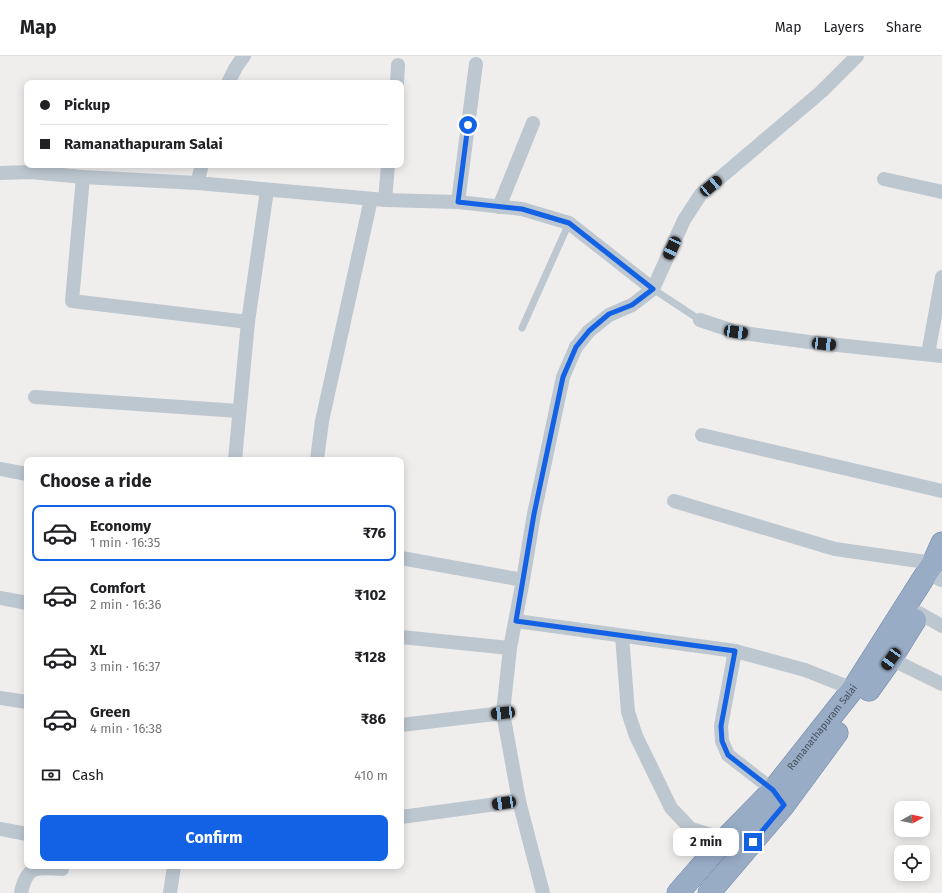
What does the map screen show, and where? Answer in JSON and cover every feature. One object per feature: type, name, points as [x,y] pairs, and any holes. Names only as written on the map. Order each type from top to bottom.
[{"type":"highway","name":"Ramanathapuram Salai","points":[[678,893],[725,839],[778,798],[891,659],[919,613],[939,574],[942,543]]},
{"type":"highway","name":"Ramanathapuram Salai","points":[[710,893],[853,689],[939,574]]},
{"type":"street","points":[[230,80],[244,56]]},
{"type":"street","points":[[543,893],[519,801],[503,713],[510,648],[534,514],[563,377],[576,347],[589,331],[609,314],[632,305],[653,289],[684,220],[701,194],[821,92],[858,56]]},
{"type":"street","points":[[458,202],[476,64]]},
{"type":"street","points":[[397,80],[398,65]]},
{"type":"street","points":[[499,207],[533,123]]},
{"type":"street","points":[[197,184],[201,168]]},
{"type":"street","points":[[317,457],[322,421],[387,168]]},
{"type":"street","points":[[0,173],[30,172],[197,184],[378,200],[458,202],[522,209],[569,223],[653,289]]},
{"type":"street","points":[[83,177],[72,301],[248,322]]},
{"type":"street","points":[[884,179],[942,192]]},
{"type":"street","points":[[235,457],[248,322],[267,190]]},
{"type":"street","points":[[700,320],[736,332],[810,342],[935,355],[942,277]]},
{"type":"street","points":[[36,397],[239,411]]},
{"type":"street","points":[[702,435],[942,491]]},
{"type":"street","points":[[0,469],[24,473]]},
{"type":"street","points":[[674,501],[835,549],[939,574]]},
{"type":"street","points":[[404,559],[523,580]]},
{"type":"street","points":[[0,598],[24,603]]},
{"type":"street","points":[[919,613],[942,626]]},
{"type":"street","points":[[516,621],[735,651],[806,670],[853,689]]},
{"type":"street","points":[[622,636],[628,712],[636,736],[671,808],[691,829],[725,839]]},
{"type":"street","points":[[404,637],[510,648]]},
{"type":"street","points":[[735,651],[721,726],[722,741],[728,755],[778,798]]},
{"type":"street","points":[[891,659],[942,684]]},
{"type":"street","points":[[0,698],[24,702]]},
{"type":"street","points":[[404,725],[503,713]]},
{"type":"street","points":[[404,818],[519,801]]},
{"type":"street","points":[[0,829],[24,833]]},
{"type":"street","points":[[22,893],[23,883],[28,874],[32,870],[36,869]]},
{"type":"street","points":[[170,893],[174,869]]},
{"type":"lane","points":[[522,328],[569,223]]},
{"type":"lane","points":[[653,289],[700,320]]},
{"type":"route","points":[[468,125],[458,202],[522,209],[569,223],[653,289],[632,305],[609,314],[589,331],[576,347],[563,377],[534,514],[516,621],[735,651],[721,726],[722,741],[728,755],[773,790],[784,805],[753,842]]}]
